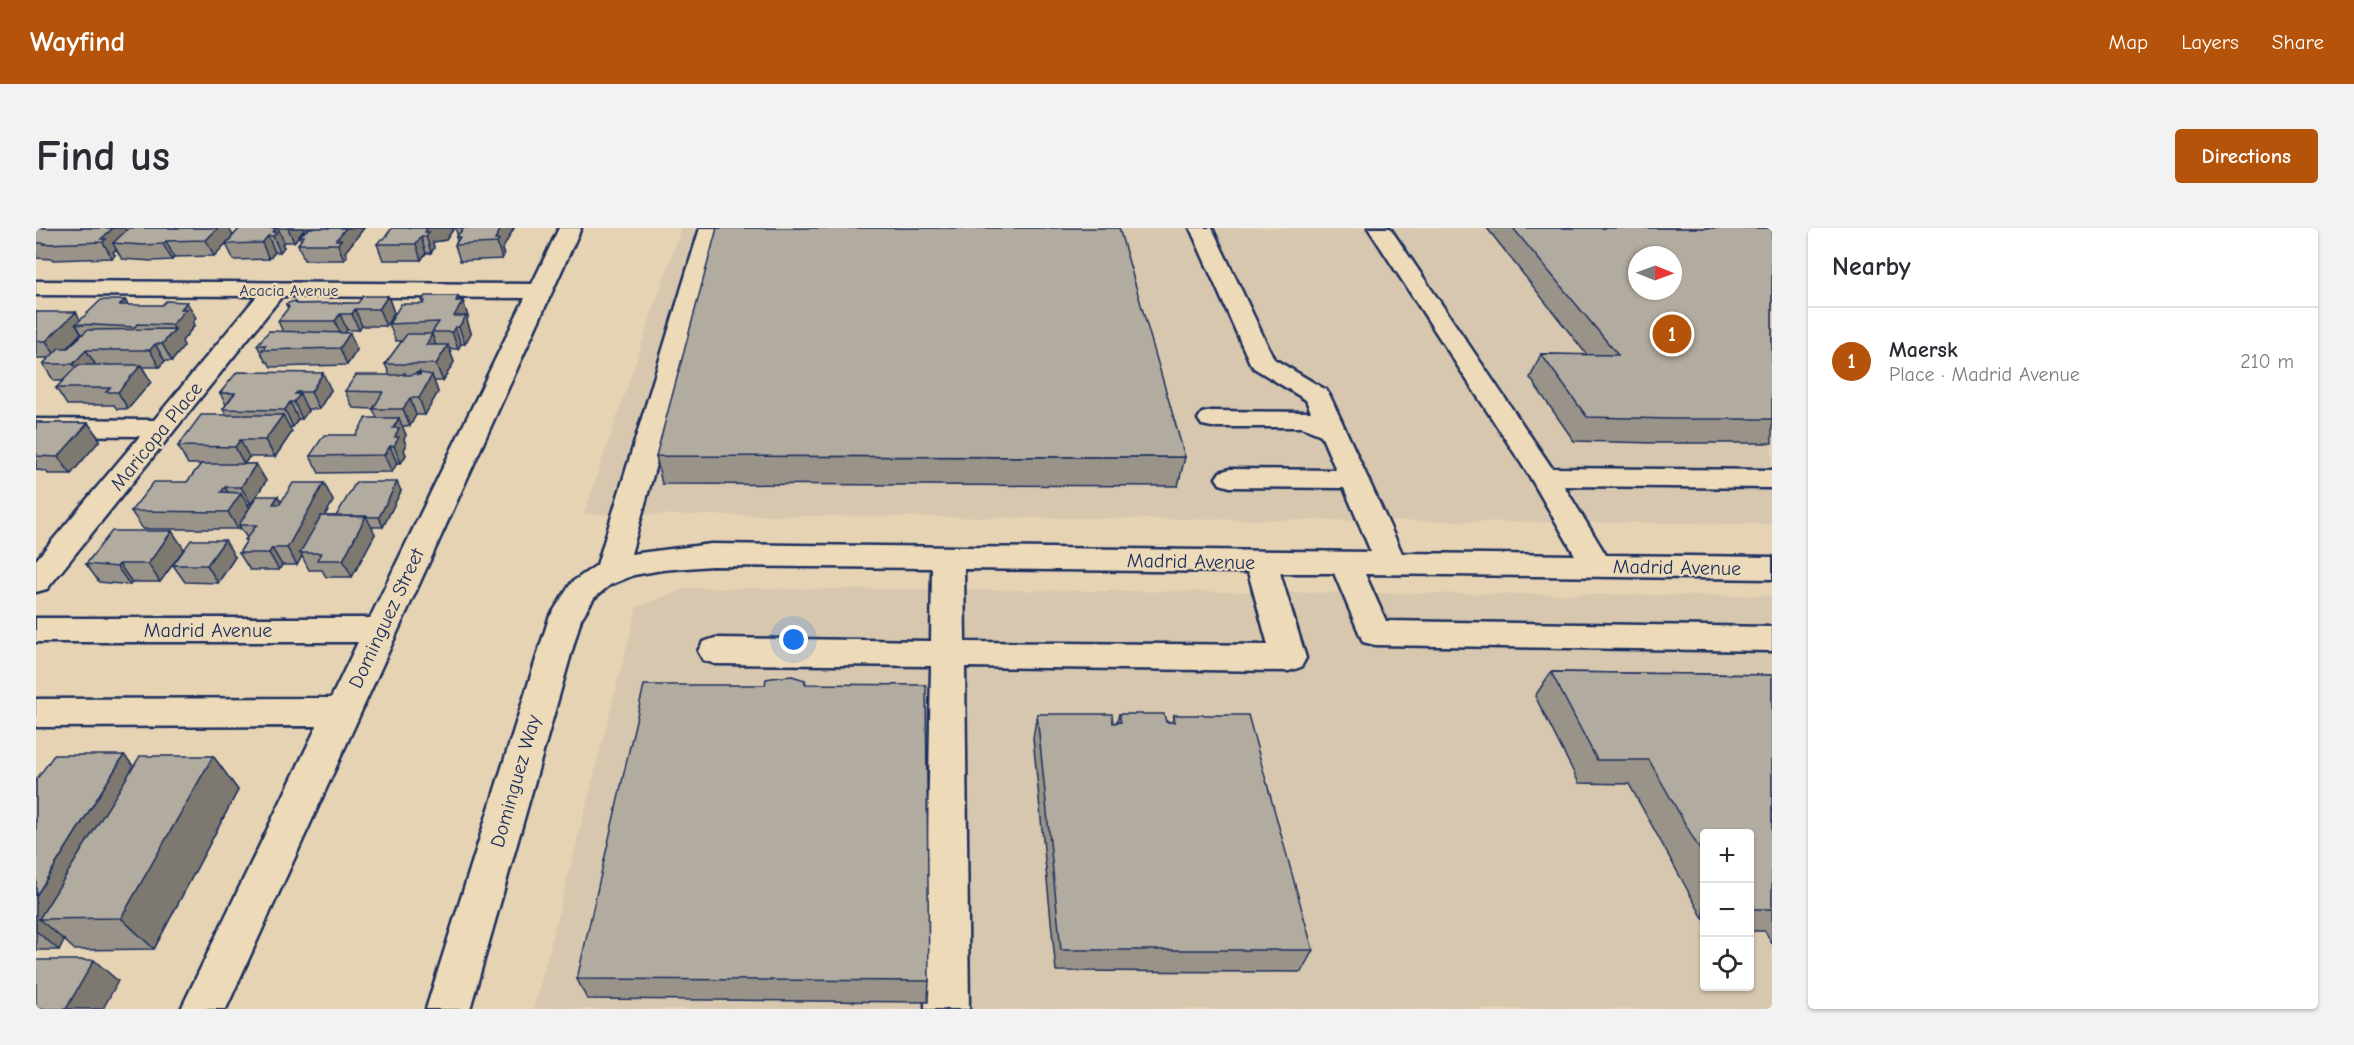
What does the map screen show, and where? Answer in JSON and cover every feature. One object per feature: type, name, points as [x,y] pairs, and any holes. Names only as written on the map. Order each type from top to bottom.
[{"type":"street","name":"Dominguez Street","points":[[203,1009],[570,228]]},
{"type":"street","points":[[611,570],[711,228]]},
{"type":"street","points":[[1201,228],[1263,363],[1317,396],[1391,563]]},
{"type":"street","points":[[1378,228],[1544,477],[1597,566]]},
{"type":"street","name":"Acacia Avenue","points":[[36,288],[542,291]]},
{"type":"street","name":"Maricopa Place","points":[[36,581],[275,290]]},
{"type":"street","points":[[1212,419],[1306,419],[1333,430]]},
{"type":"street","points":[[36,427],[162,428]]},
{"type":"street","points":[[1544,477],[1772,479]]},
{"type":"street","points":[[1230,478],[1354,479]]},
{"type":"street","name":"Madrid Avenue","points":[[611,570],[657,560],[711,555],[1772,568]]},
{"type":"street","points":[[947,1009],[948,558]]},
{"type":"street","points":[[715,651],[1289,658],[1261,561]]},
{"type":"street","points":[[1345,563],[1376,633],[1772,639]]},
{"type":"street","name":"Dominguez Way","points":[[448,1009],[565,618],[586,588],[611,570]]},
{"type":"street","name":"Madrid Avenue","points":[[36,630],[380,630]]},
{"type":"street","points":[[36,712],[342,712]]},
{"type":"shaded area","points":[[681,228],[1772,228],[1772,524],[584,514]]},
{"type":"shaded area","points":[[687,588],[1772,596],[1772,1009],[534,1009],[637,607]]},
{"type":"building","points":[[36,228],[113,228],[101,239],[106,239],[103,242],[43,244],[45,243],[36,243]]},
{"type":"building","points":[[129,228],[218,228],[206,240],[166,241],[163,244],[143,245],[113,243]]},
{"type":"building","points":[[240,228],[276,228],[273,232],[277,232],[273,236],[268,236],[262,243],[226,244]]},
{"type":"building","points":[[310,228],[346,228],[336,240],[341,240],[338,244],[298,244],[304,236],[299,236]]},
{"type":"building","points":[[392,228],[427,228],[425,232],[429,232],[416,244],[377,244]]},
{"type":"building","points":[[464,228],[501,228],[495,240],[499,240],[497,243],[455,245],[460,237],[456,237]]},
{"type":"building","points":[[717,228],[1119,228],[1185,457],[656,456]]},
{"type":"building","points":[[1513,228],[1772,228],[1772,419],[1587,417],[1541,354],[1618,355]]},
{"type":"building","points":[[363,296],[388,296],[379,309],[355,309],[352,314],[340,314],[335,321],[278,321],[289,307],[286,304],[294,301],[297,304],[358,303]]},
{"type":"building","points":[[425,296],[458,296],[456,301],[463,301],[454,316],[466,316],[459,327],[455,327],[452,332],[432,332],[439,322],[389,324],[401,304],[423,304]]},
{"type":"building","points":[[101,300],[125,300],[120,305],[162,305],[166,301],[187,302],[181,309],[186,309],[172,325],[137,324],[135,327],[76,324]]},
{"type":"building","points":[[36,312],[76,312],[46,341],[36,341]]},
{"type":"building","points":[[175,329],[162,344],[155,344],[150,350],[86,350],[73,364],[43,364],[59,348],[68,348],[87,330]]},
{"type":"building","points":[[269,331],[350,333],[340,348],[262,350],[266,345],[257,345]]},
{"type":"building","points":[[407,334],[432,334],[426,345],[448,345],[436,364],[385,364]]},
{"type":"building","points":[[78,365],[141,365],[118,392],[106,392],[110,388],[56,388]]},
{"type":"building","points":[[237,372],[323,373],[311,392],[297,392],[295,394],[300,394],[294,402],[290,402],[285,410],[223,409],[235,393],[220,393]]},
{"type":"building","points":[[419,372],[417,375],[421,373],[432,375],[419,398],[410,398],[403,409],[373,409],[383,392],[345,391],[356,375],[405,373],[404,375],[411,375]]},
{"type":"building","points":[[201,415],[283,415],[265,440],[240,440],[235,447],[178,446]]},
{"type":"building","points":[[366,418],[399,418],[393,428],[399,428],[395,437],[399,437],[394,446],[390,446],[384,455],[310,456],[324,435],[356,435]]},
{"type":"building","points":[[36,422],[88,423],[58,457],[36,456]]},
{"type":"building","points":[[201,464],[256,464],[241,487],[225,487],[221,492],[241,493],[228,512],[131,511],[154,482],[187,482]]},
{"type":"building","points":[[356,482],[397,482],[379,517],[336,516]]},
{"type":"building","points":[[293,483],[324,483],[287,548],[272,548],[269,553],[239,553],[247,540],[245,540],[257,525],[239,525],[257,496],[278,496],[273,504],[280,504]]},
{"type":"building","points":[[321,516],[366,516],[343,560],[317,560],[321,553],[300,553]]},
{"type":"building","points":[[112,531],[172,531],[148,564],[119,564],[117,567],[86,564]]},
{"type":"building","points":[[191,540],[225,540],[207,565],[173,565]]},
{"type":"building","points":[[1551,672],[1772,675],[1772,909],[1754,909],[1754,829],[1700,829],[1700,850],[1649,760],[1597,760]]},
{"type":"building","points":[[792,676],[805,680],[805,684],[926,685],[929,981],[577,979],[644,685],[765,685],[766,679]]},
{"type":"building","points":[[1037,714],[1112,714],[1113,723],[1121,722],[1119,714],[1164,714],[1166,722],[1175,722],[1174,715],[1248,715],[1313,950],[1061,950]]},
{"type":"building","points":[[54,755],[124,755],[36,896],[36,780]]},
{"type":"building","points":[[140,756],[213,756],[121,918],[39,919]]},
{"type":"building","points":[[36,960],[94,960],[66,1009],[36,1009]]},
{"type":"place","name":"Maersk","points":[[1672,334]]}]
